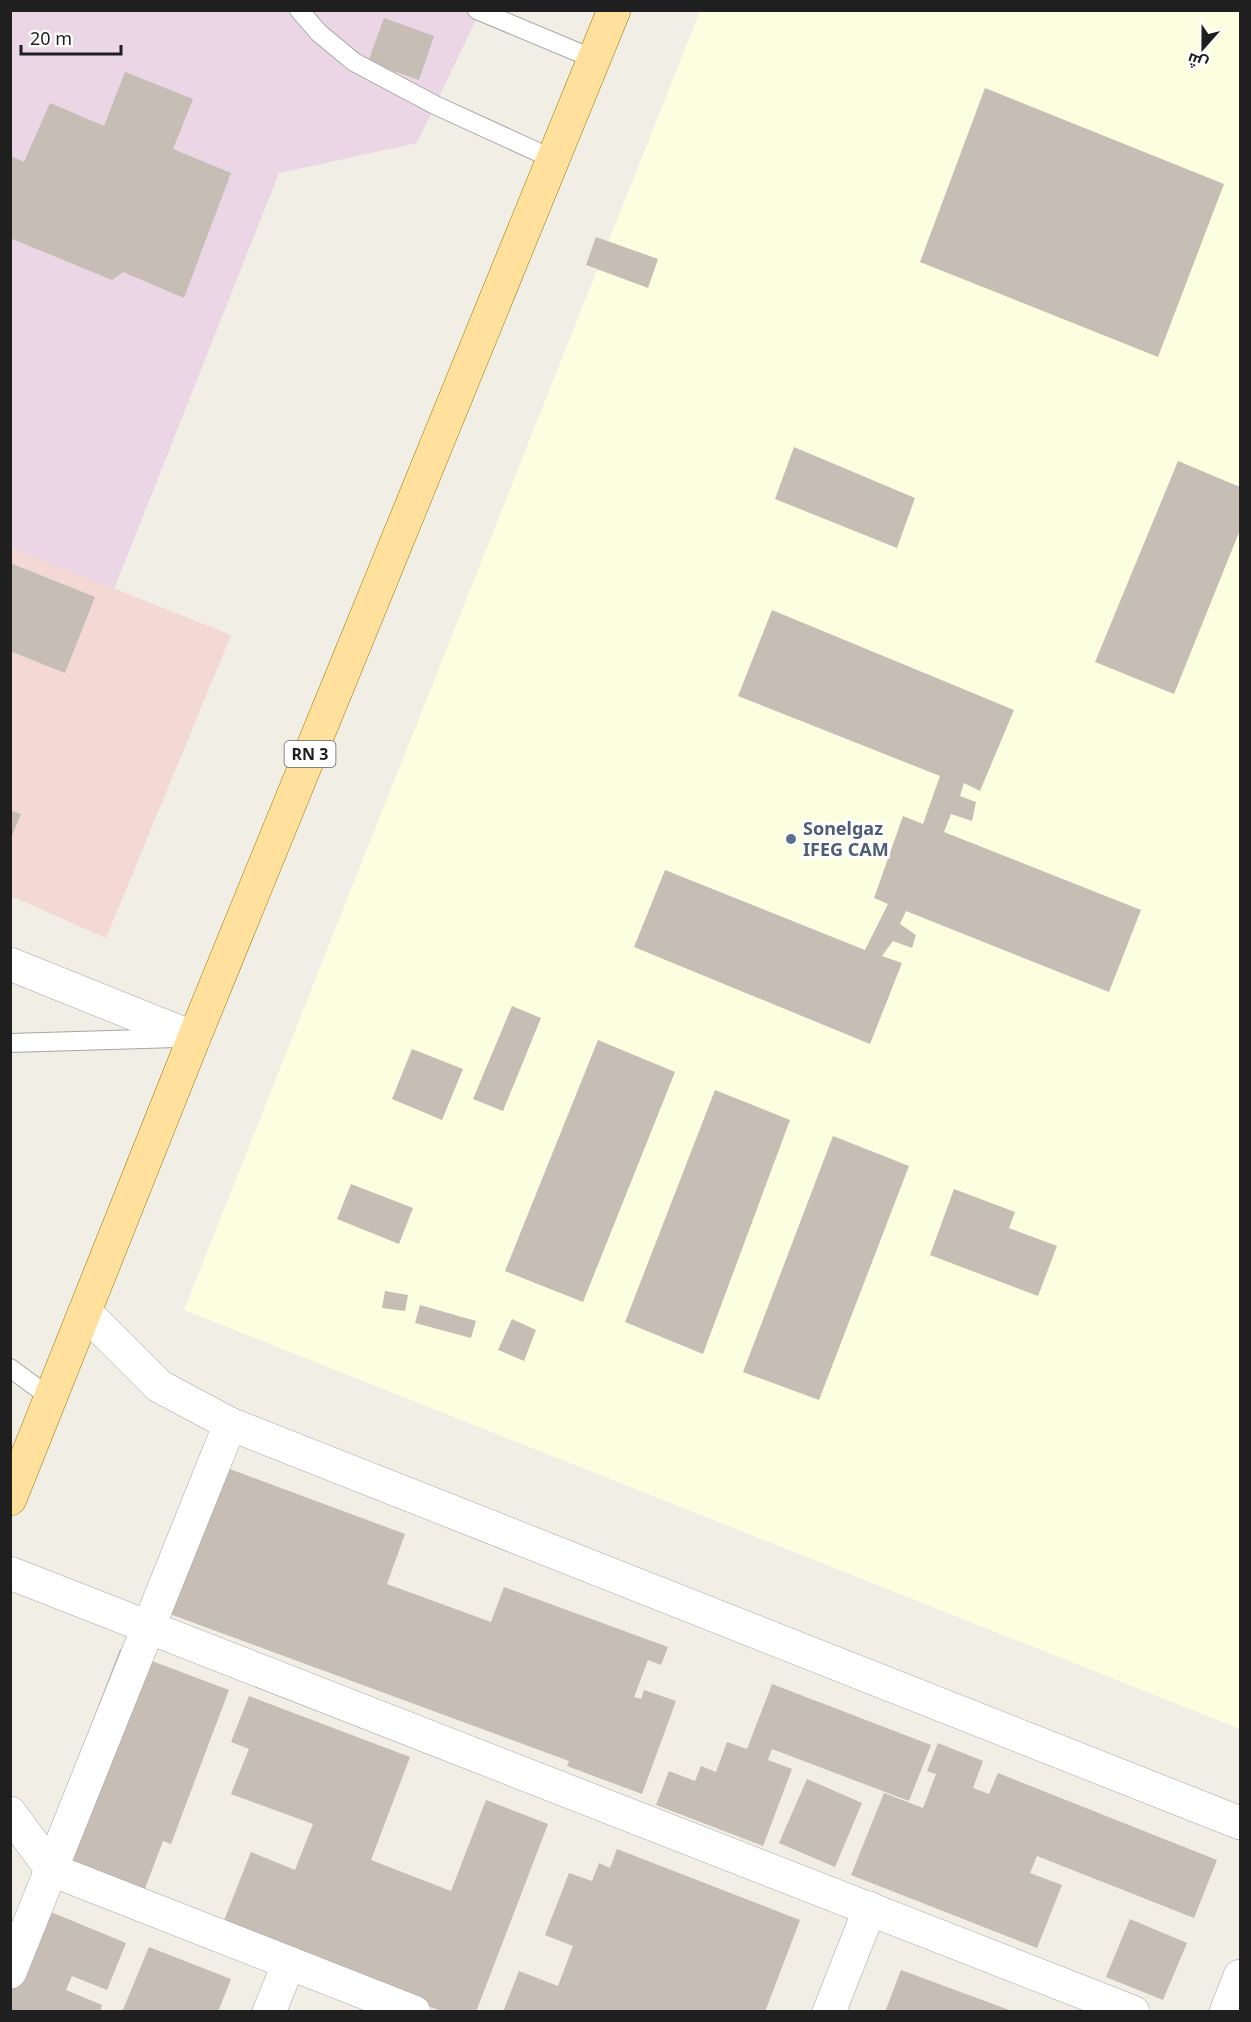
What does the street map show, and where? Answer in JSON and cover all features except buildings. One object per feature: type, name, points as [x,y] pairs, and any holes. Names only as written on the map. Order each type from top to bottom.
[{"type":"main road","name":"RN 3","points":[[10,1499],[194,1038],[614,10]]},
{"type":"street","points":[[10,964],[194,1038]]},
{"type":"street","points":[[85,1312],[159,1386],[230,1424],[1240,1823]]},
{"type":"street","points":[[10,1972],[230,1424]]},
{"type":"street","points":[[10,1573],[1133,2012]]},
{"type":"street","points":[[10,1813],[52,1870],[414,2012]]},
{"type":"street","points":[[829,2012],[870,1908]]},
{"type":"street","points":[[269,2012],[289,1963]]},
{"type":"street","points":[[1226,2012],[1240,1976]]},
{"type":"lane","points":[[299,10],[319,33],[354,62],[435,105],[553,159]]},
{"type":"lane","points":[[477,10],[594,59]]},
{"type":"lane","points":[[10,1044],[194,1038]]},
{"type":"lane","points":[[10,1368],[51,1398]]},
{"type":"shaded area","points":[[10,11],[480,11],[417,143],[279,173],[114,589],[11,548]]},
{"type":"shaded area","points":[[700,11],[1240,11],[1240,1729],[184,1310]]},
{"type":"shaded area","points":[[10,547],[231,635],[106,938],[11,896]]},
{"type":"place","name":"Sonelgaz IFEG CAM","points":[[791,839]]}]
